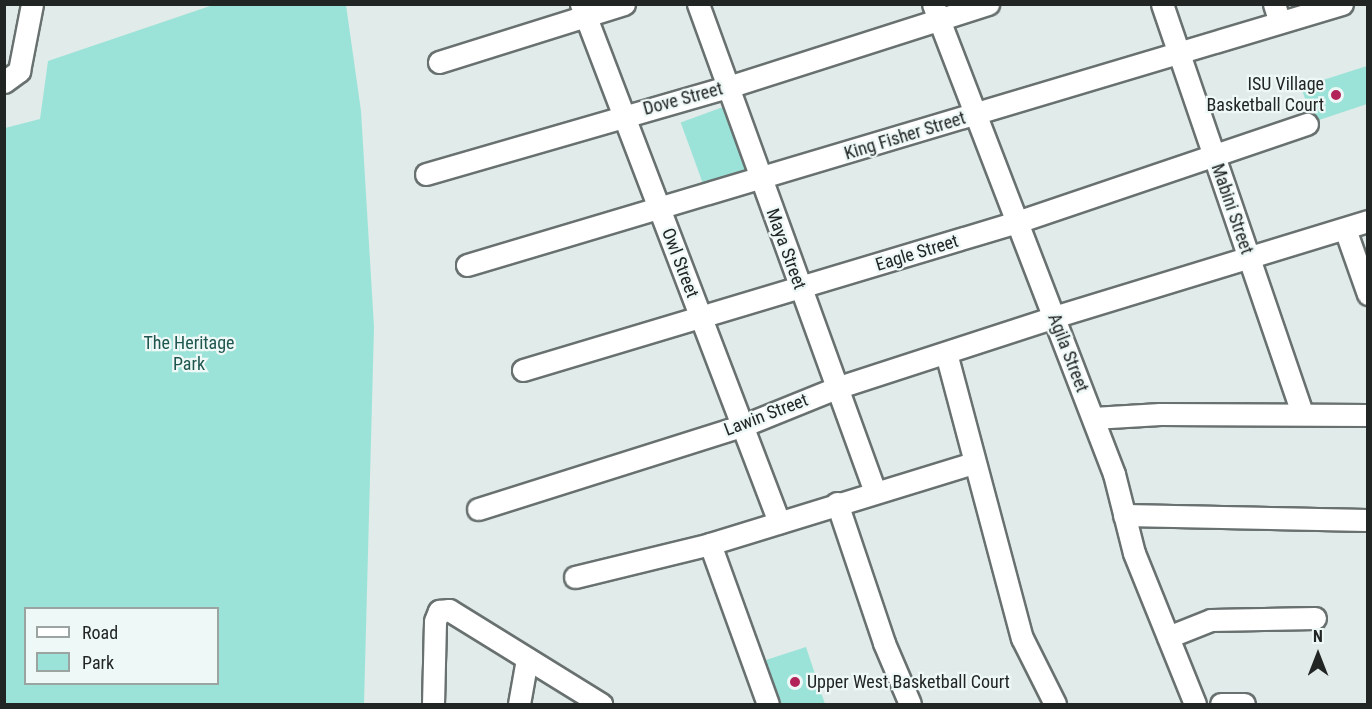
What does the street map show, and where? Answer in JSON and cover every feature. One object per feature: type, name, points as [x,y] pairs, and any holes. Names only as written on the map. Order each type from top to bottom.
[{"type":"street","points":[[4,82],[20,71],[32,4]]},
{"type":"street","points":[[439,62],[583,10],[624,4]]},
{"type":"street","name":"Maya Street","points":[[698,4],[875,492]]},
{"type":"street","name":"Dove Street","points":[[426,174],[623,115],[728,87],[936,12],[988,4]]},
{"type":"street","name":"Mabini Street","points":[[1162,4],[1302,414]]},
{"type":"street","name":"King Fisher Street","points":[[467,265],[660,210],[1178,53],[1277,14],[1342,4]]},
{"type":"street","name":"Owl Street","points":[[583,10],[778,522]]},
{"type":"street","name":"Agila Street","points":[[936,12],[1093,418],[1134,553],[1196,705]]},
{"type":"street","name":"Eagle Street","points":[[523,370],[801,289],[1017,222],[1307,124]]},
{"type":"street","name":"Lawin Street","points":[[478,509],[742,426],[837,388],[1054,317],[1368,221]]},
{"type":"street","points":[[1345,229],[1368,294]]},
{"type":"street","points":[[946,353],[1022,638],[1055,705]]},
{"type":"street","points":[[1093,418],[1302,414],[1368,416]]},
{"type":"street","points":[[575,577],[710,544],[837,503],[974,464]]},
{"type":"street","points":[[837,503],[884,643],[910,705]]},
{"type":"street","points":[[1124,515],[1368,520]]},
{"type":"street","points":[[710,544],[768,705]]},
{"type":"street","points":[[433,705],[435,621],[439,611],[449,610],[601,705]]},
{"type":"street","points":[[1168,637],[1211,620],[1315,618]]},
{"type":"street","points":[[519,705],[527,659]]},
{"type":"street","points":[[1221,705],[1244,704]]},
{"type":"green space","name":"The Heritage Park","points":[[213,5],[346,5],[361,111],[374,327],[364,704],[5,704],[5,128],[40,119],[48,61]]},
{"type":"green space","name":"ISU Village Basketball Court","points":[[1367,66],[1367,104],[1313,122],[1301,87]]},
{"type":"green space","points":[[723,107],[751,185],[709,200],[681,122]]},
{"type":"green space","name":"Upper West Basketball Court","points":[[806,647],[825,704],[781,704],[766,660]]},
{"type":"place","name":"ISU Village Basketball Court","points":[[1336,95]]},
{"type":"place","name":"Upper West Basketball Court","points":[[795,682]]}]
